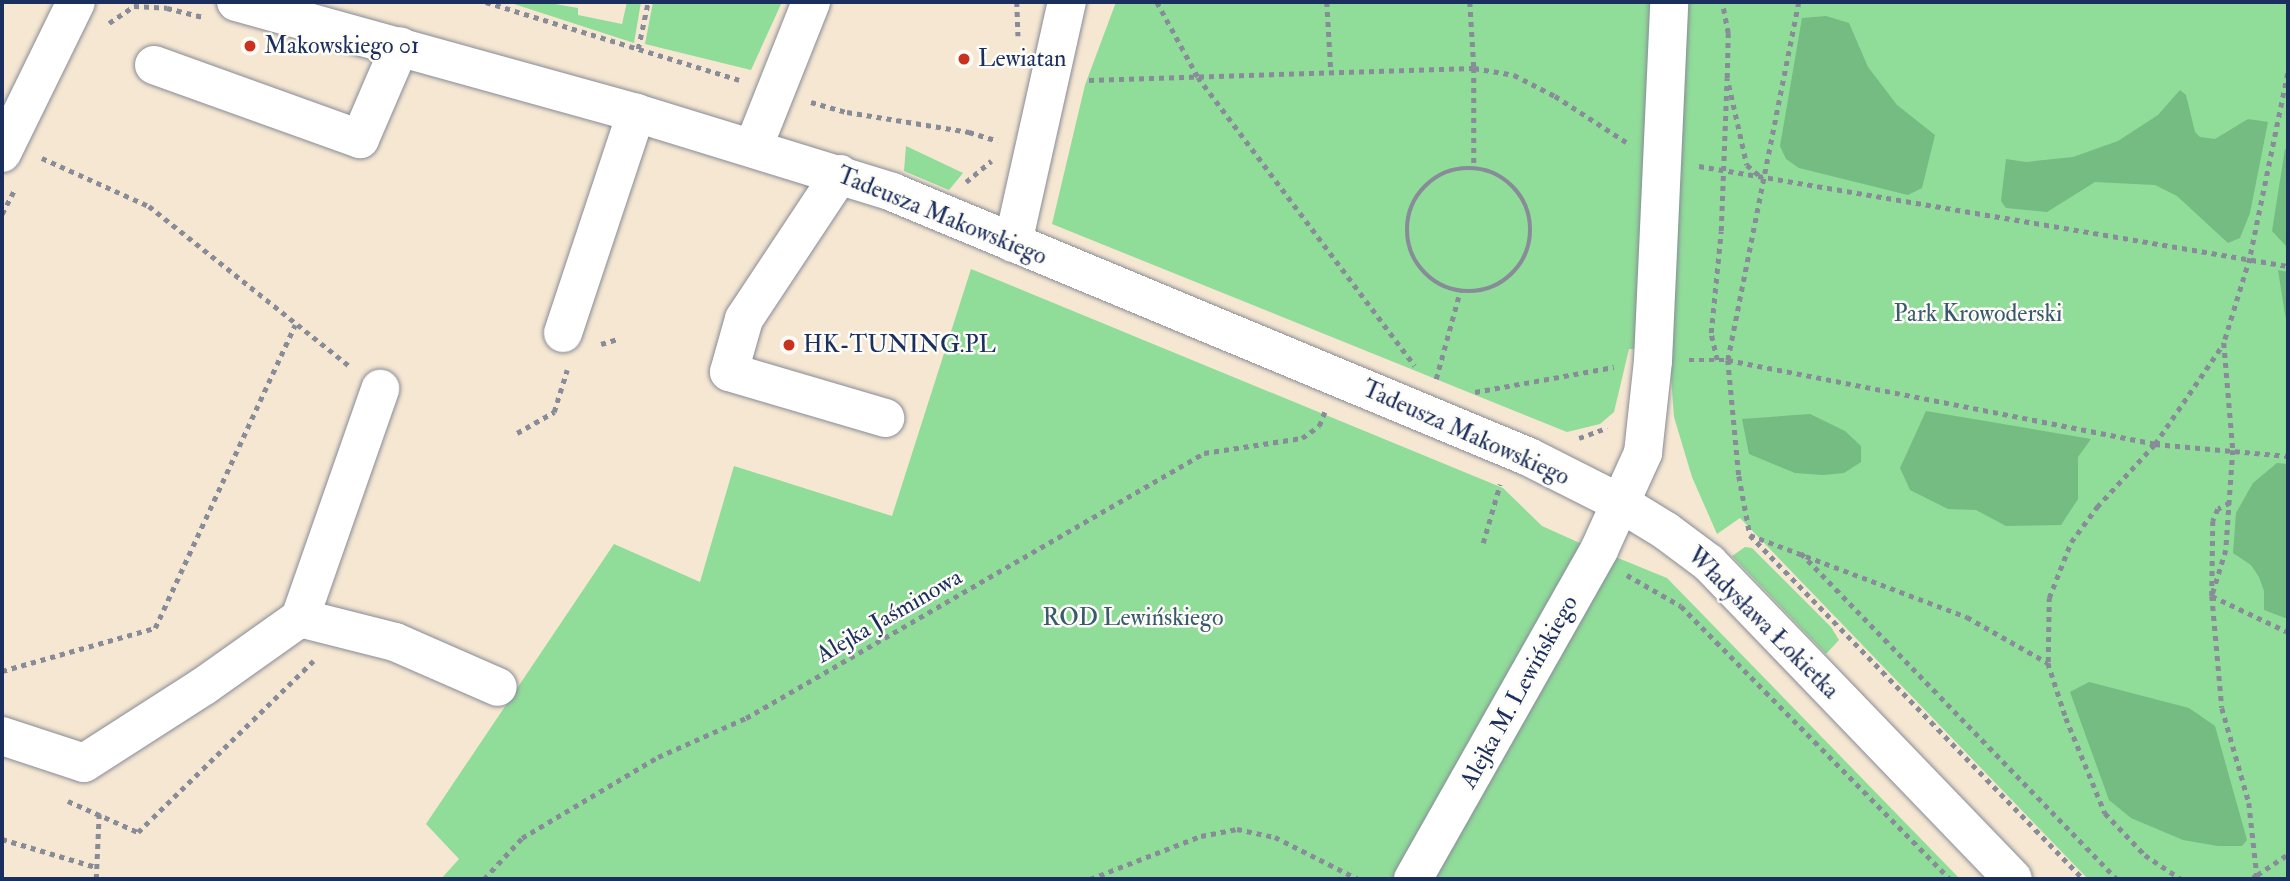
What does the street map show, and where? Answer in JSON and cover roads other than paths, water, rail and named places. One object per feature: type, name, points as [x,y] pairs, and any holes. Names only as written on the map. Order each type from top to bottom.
[{"type":"street","points":[[753,148],[811,2]]},
{"type":"street","points":[[1013,243],[1067,2]]},
{"type":"street","points":[[1622,504],[1643,453],[1653,361],[1669,2]]},
{"type":"street","name":"Tadeusza Makowskiego","points":[[229,6],[400,46],[839,174],[1013,243],[1529,457],[1622,504]]},
{"type":"street","points":[[17,153],[89,15]]},
{"type":"street","points":[[154,65],[360,139],[400,46]]},
{"type":"street","points":[[576,347],[636,113]]},
{"type":"street","points":[[839,174],[744,319],[729,372],[885,418]]},
{"type":"street","points":[[2,736],[84,763],[204,686],[300,618],[380,389]]},
{"type":"street","name":"Alejka M. Lewińskiego","points":[[1413,879],[1595,557],[1622,504]]},
{"type":"street","name":"Władysława Łokietka","points":[[1622,504],[1709,563],[2013,879]]},
{"type":"street","points":[[300,618],[395,642],[498,687]]},
{"type":"place","name":"Makowskiego 01","points":[[250,46]]},
{"type":"place","name":"Lewiatan","points":[[964,59]]},
{"type":"place","name":"HK-TUNING.PL","points":[[789,345]]},
{"type":"park label","name":"Park Krowoderski","points":[[1978,314]]},
{"type":"park label","name":"ROD Lewińskiego","points":[[1133,618]]}]
